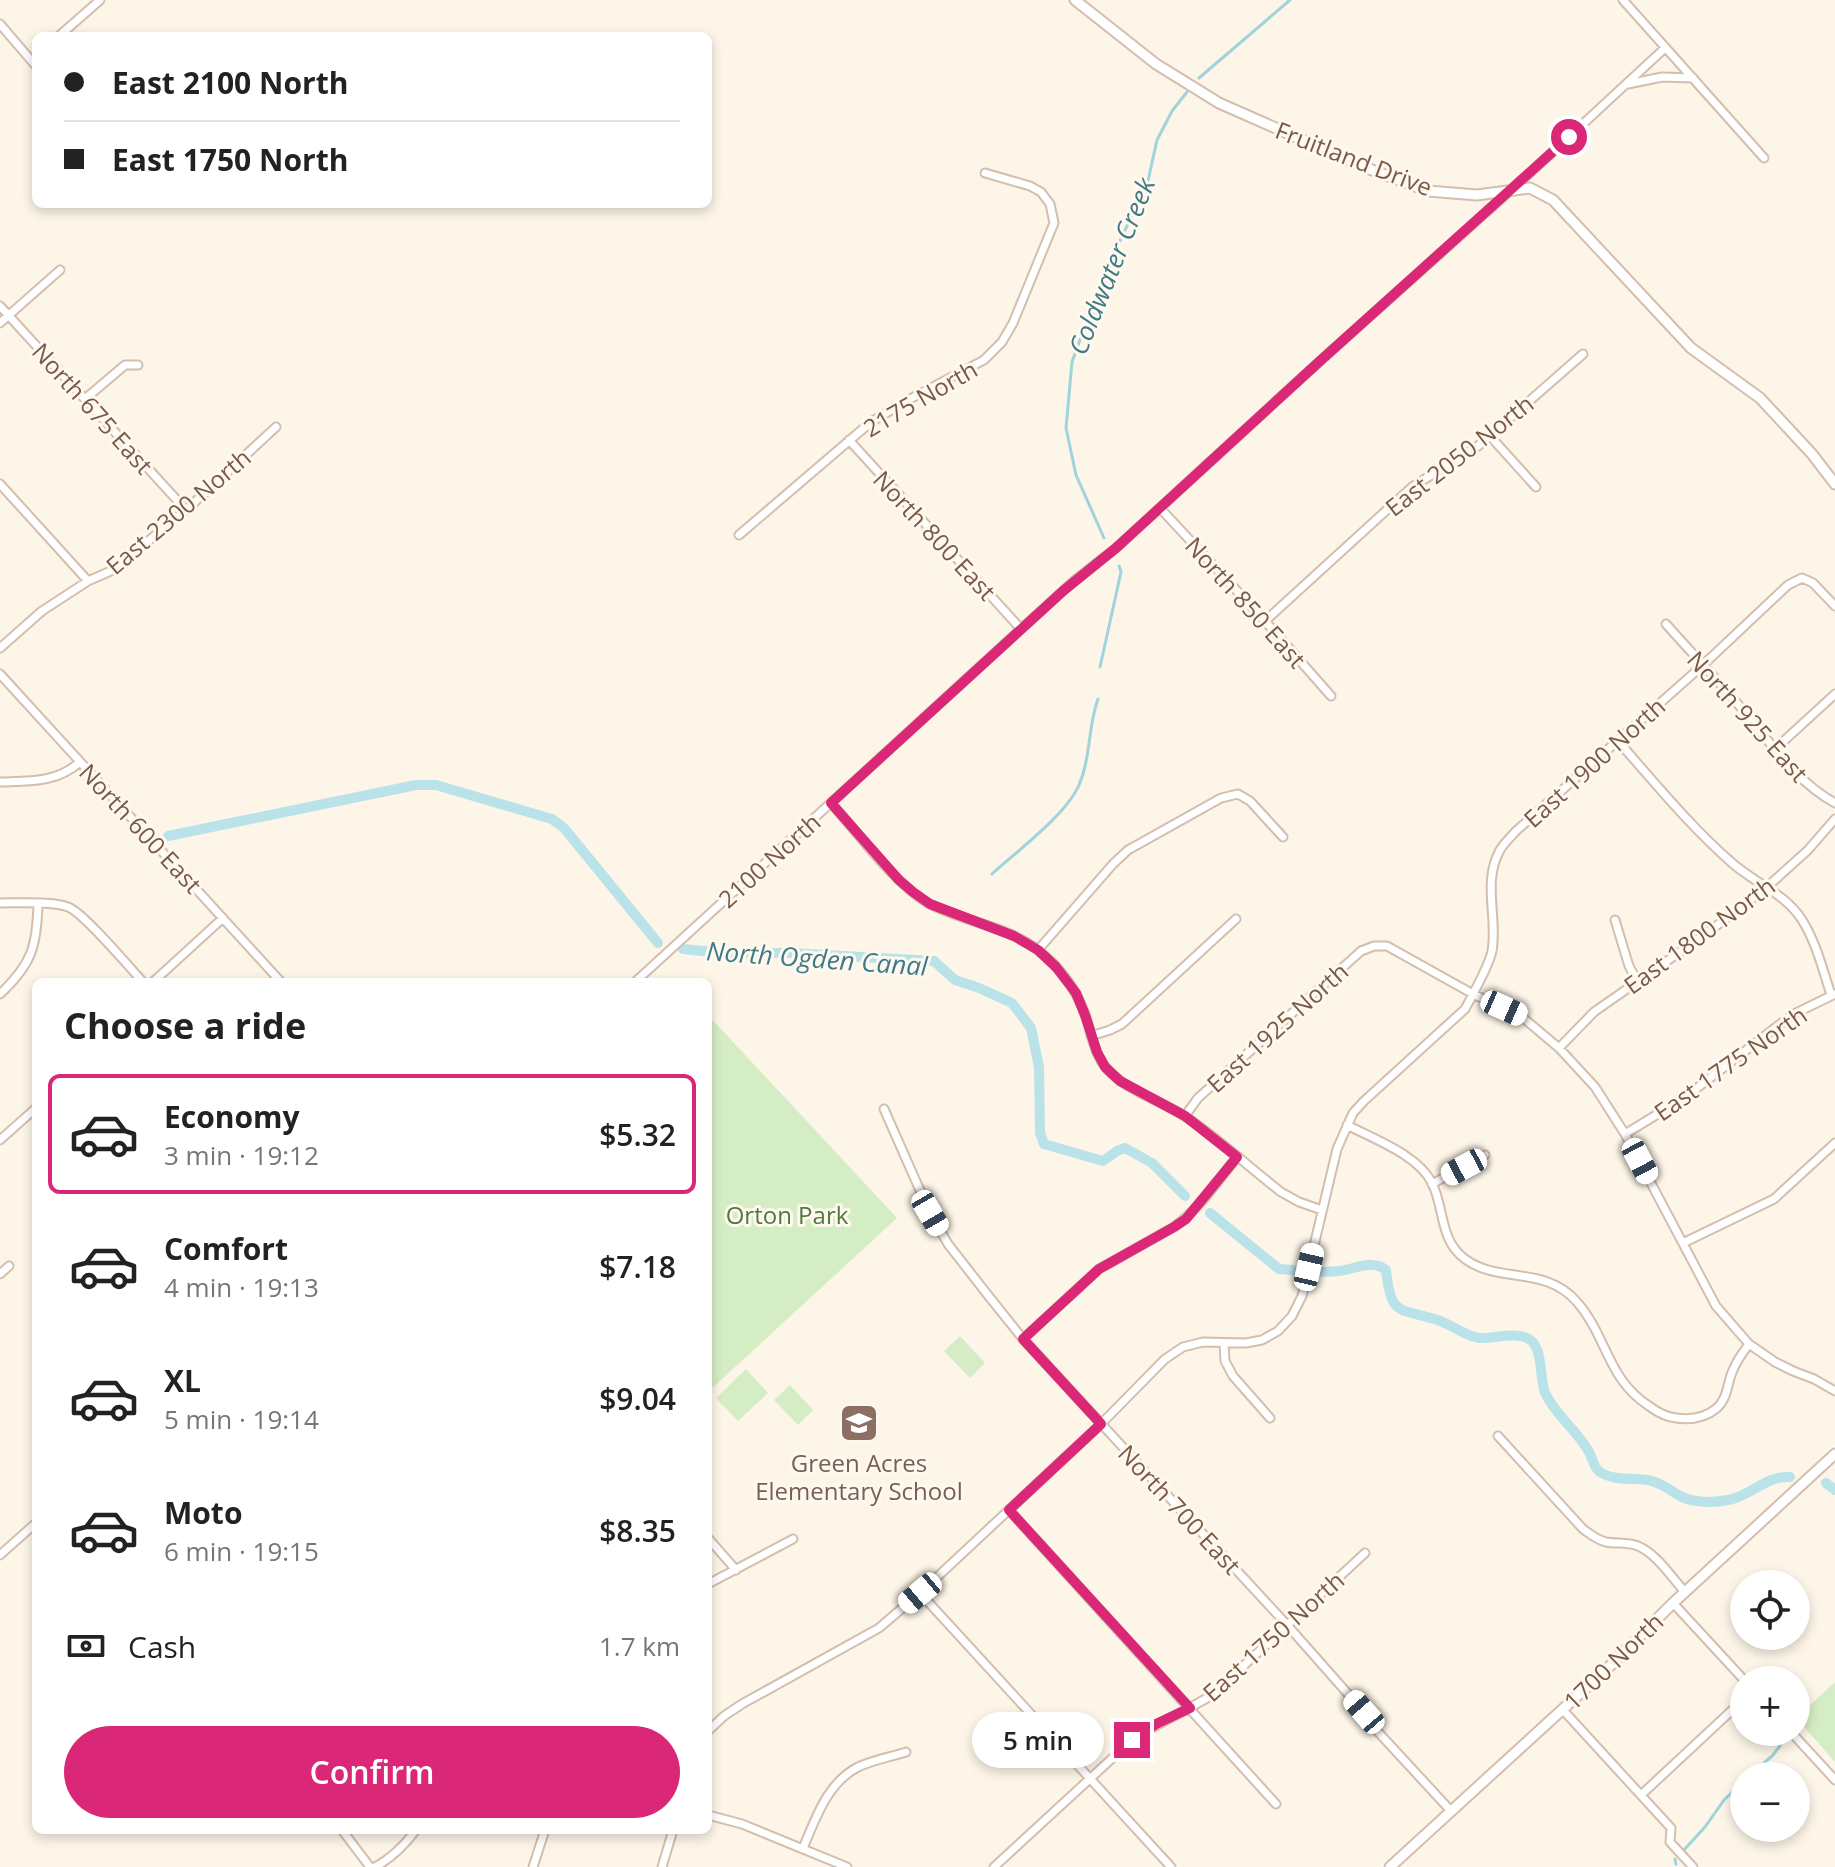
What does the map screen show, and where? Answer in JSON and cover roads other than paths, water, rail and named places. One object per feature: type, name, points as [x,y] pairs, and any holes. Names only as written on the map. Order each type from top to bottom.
[{"type":"street","points":[[64,32],[100,0]]},
{"type":"street","name":"Fruitland Drive","points":[[1075,0],[1156,64],[1212,99],[1364,167],[1428,191],[1477,195],[1530,188],[1553,200],[1691,348],[1760,398],[1835,484]]},
{"type":"street","points":[[1623,0],[1764,158]]},
{"type":"street","points":[[0,24],[32,59]]},
{"type":"street","name":"2100 North","points":[[639,978],[1665,48]]},
{"type":"street","points":[[1625,84],[1662,77],[1693,78]]},
{"type":"street","name":"2175 North","points":[[739,535],[871,422],[984,360],[1002,342],[1013,323],[1054,223],[1050,204],[1041,192],[985,173]]},
{"type":"street","points":[[0,323],[60,270]]},
{"type":"street","name":"North 675 East","points":[[0,306],[186,510]]},
{"type":"street","name":"East 2050 North","points":[[1265,621],[1412,487],[1478,446],[1583,354]]},
{"type":"street","points":[[85,399],[125,365],[138,365]]},
{"type":"street","name":"East 2300 North","points":[[0,648],[42,611],[88,581],[113,570],[186,510],[276,427]]},
{"type":"street","points":[[1490,436],[1536,487]]},
{"type":"street","name":"North 800 East","points":[[849,440],[1021,629]]},
{"type":"street","points":[[0,484],[88,581]]},
{"type":"street","name":"North 850 East","points":[[1160,508],[1331,696]]},
{"type":"street","name":"East 1900 North","points":[[712,1727],[742,1704],[879,1628],[1101,1424],[1165,1359],[1183,1347],[1203,1342],[1246,1343],[1262,1340],[1278,1331],[1292,1316],[1302,1296],[1337,1149],[1353,1113],[1465,1009],[1473,994],[1492,952],[1490,892],[1494,865],[1501,848],[1788,585],[1802,578],[1813,583],[1835,606]]},
{"type":"street","name":"North 925 East","points":[[1666,624],[1803,780],[1835,803]]},
{"type":"street","name":"North 600 East","points":[[0,674],[277,978]]},
{"type":"street","points":[[1775,749],[1835,694]]},
{"type":"street","points":[[1618,741],[1730,862],[1783,897],[1802,920],[1833,994]]},
{"type":"street","points":[[0,782],[41,781],[59,776],[80,762]]},
{"type":"street","points":[[1038,950],[1128,850],[1221,798],[1238,794],[1250,801],[1283,837]]},
{"type":"street","points":[[831,803],[913,892],[930,904],[1014,936],[1038,950],[1056,967],[1076,993],[1105,1067],[1120,1081],[1185,1116],[1281,1192],[1322,1210]]},
{"type":"street","name":"East 1800 North","points":[[1559,1048],[1594,1012],[1767,887],[1808,850],[1835,819]]},
{"type":"street","points":[[0,903],[69,907],[139,978]]},
{"type":"street","points":[[0,994],[28,962],[37,934],[38,903]]},
{"type":"street","points":[[157,978],[223,918]]},
{"type":"street","points":[[1091,1036],[1122,1024],[1236,919]]},
{"type":"street","points":[[1615,920],[1629,966],[1637,981]]},
{"type":"street","name":"East 1925 North","points":[[1185,1116],[1198,1098],[1361,951],[1374,946],[1387,946],[1473,994]]},
{"type":"street","points":[[1473,994],[1521,1016],[1559,1048],[1595,1087],[1625,1134],[1716,1306],[1749,1344],[1775,1362],[1835,1391]]},
{"type":"street","name":"East 1775 North","points":[[1625,1134],[1684,1098],[1792,1015],[1833,994]]},
{"type":"street","name":"North 700 East","points":[[884,1109],[930,1213],[948,1244],[1023,1339],[1288,1626],[1364,1712],[1367,1720],[1451,1811]]},
{"type":"street","points":[[0,1140],[32,1112]]},
{"type":"street","points":[[1347,1125],[1414,1163],[1424,1172],[1432,1184],[1445,1232],[1463,1258],[1477,1267],[1552,1282],[1578,1302],[1619,1378],[1648,1406],[1670,1417],[1685,1420],[1698,1418],[1718,1407],[1724,1399],[1732,1370],[1749,1344]]},
{"type":"street","points":[[1683,1243],[1774,1199],[1835,1143]]},
{"type":"street","points":[[1432,1184],[1485,1155]]},
{"type":"street","points":[[1023,1339],[1099,1269],[1186,1219],[1237,1157]]},
{"type":"street","points":[[0,1274],[9,1266]]},
{"type":"street","points":[[1224,1343],[1225,1361],[1233,1376],[1270,1418]]},
{"type":"street","points":[[1498,1436],[1583,1529],[1608,1542],[1629,1543],[1642,1548],[1685,1592]]},
{"type":"street","name":"1700 North","points":[[1390,1867],[1563,1710],[1673,1603],[1835,1454]]},
{"type":"street","points":[[1009,1510],[1276,1804]]},
{"type":"street","points":[[0,1555],[32,1527]]},
{"type":"street","points":[[712,1582],[793,1539]]},
{"type":"street","points":[[712,1543],[736,1570]]},
{"type":"street","name":"East 1750 North","points":[[994,1867],[1132,1740],[1212,1695],[1365,1553]]},
{"type":"street","points":[[920,1593],[1171,1867]]},
{"type":"street","points":[[1673,1603],[1731,1666]]},
{"type":"street","points":[[1563,1710],[1671,1828],[1670,1842],[1693,1867]]},
{"type":"street","points":[[1641,1795],[1730,1712]]},
{"type":"street","points":[[1804,1746],[1835,1780]]},
{"type":"street","points":[[803,1848],[823,1801],[840,1780],[858,1768],[906,1752]]},
{"type":"street","points":[[712,1816],[742,1824],[847,1867]]},
{"type":"street","points":[[345,1834],[372,1867],[391,1859],[413,1834]]},
{"type":"street","points":[[533,1867],[544,1834]]},
{"type":"street","points":[[662,1867],[672,1834]]},
{"type":"waterway","name":"Coldwater Creek","points":[[1199,78],[1290,0]]},
{"type":"waterway","name":"Coldwater Creek","points":[[1104,538],[1076,475],[1066,428],[1072,362],[1081,337],[1101,303],[1113,256],[1148,181],[1157,140],[1172,111],[1187,92]]},
{"type":"waterway","name":"Coldwater Creek","points":[[1100,667],[1121,572],[1119,566]]},
{"type":"waterway","name":"Coldwater Creek","points":[[992,874],[1052,820],[1073,796],[1083,774],[1098,699]]},
{"type":"waterway","name":"North Ogden Canal","points":[[168,836],[416,785],[436,785],[552,819],[564,828],[658,943]]},
{"type":"waterway","name":"North Ogden Canal","points":[[683,949],[934,961],[955,980],[1012,1003],[1031,1028],[1039,1067],[1040,1133],[1044,1144],[1103,1161],[1125,1148],[1152,1163],[1185,1196]]},
{"type":"waterway","name":"North Ogden Canal","points":[[1210,1213],[1279,1269],[1293,1270]]},
{"type":"waterway","name":"North Ogden Canal","points":[[1323,1272],[1376,1265],[1386,1270],[1391,1297],[1400,1309],[1440,1321],[1474,1337],[1527,1338],[1539,1355],[1545,1393],[1584,1444],[1596,1468],[1605,1475],[1652,1481],[1685,1498],[1710,1502],[1736,1498],[1773,1479],[1790,1477]]},
{"type":"waterway","name":"North Ogden Canal","points":[[1826,1483],[1835,1490]]},
{"type":"waterway","points":[[1765,1762],[1780,1746]]},
{"type":"waterway","points":[[1683,1851],[1730,1794]]},
{"type":"waterway","points":[[1675,1859],[1676,1864]]},
{"type":"place","name":"Green Acres Elementary School","points":[[859,1423]]},
{"type":"park label","name":"Orton Park","points":[[787,1214]]}]
